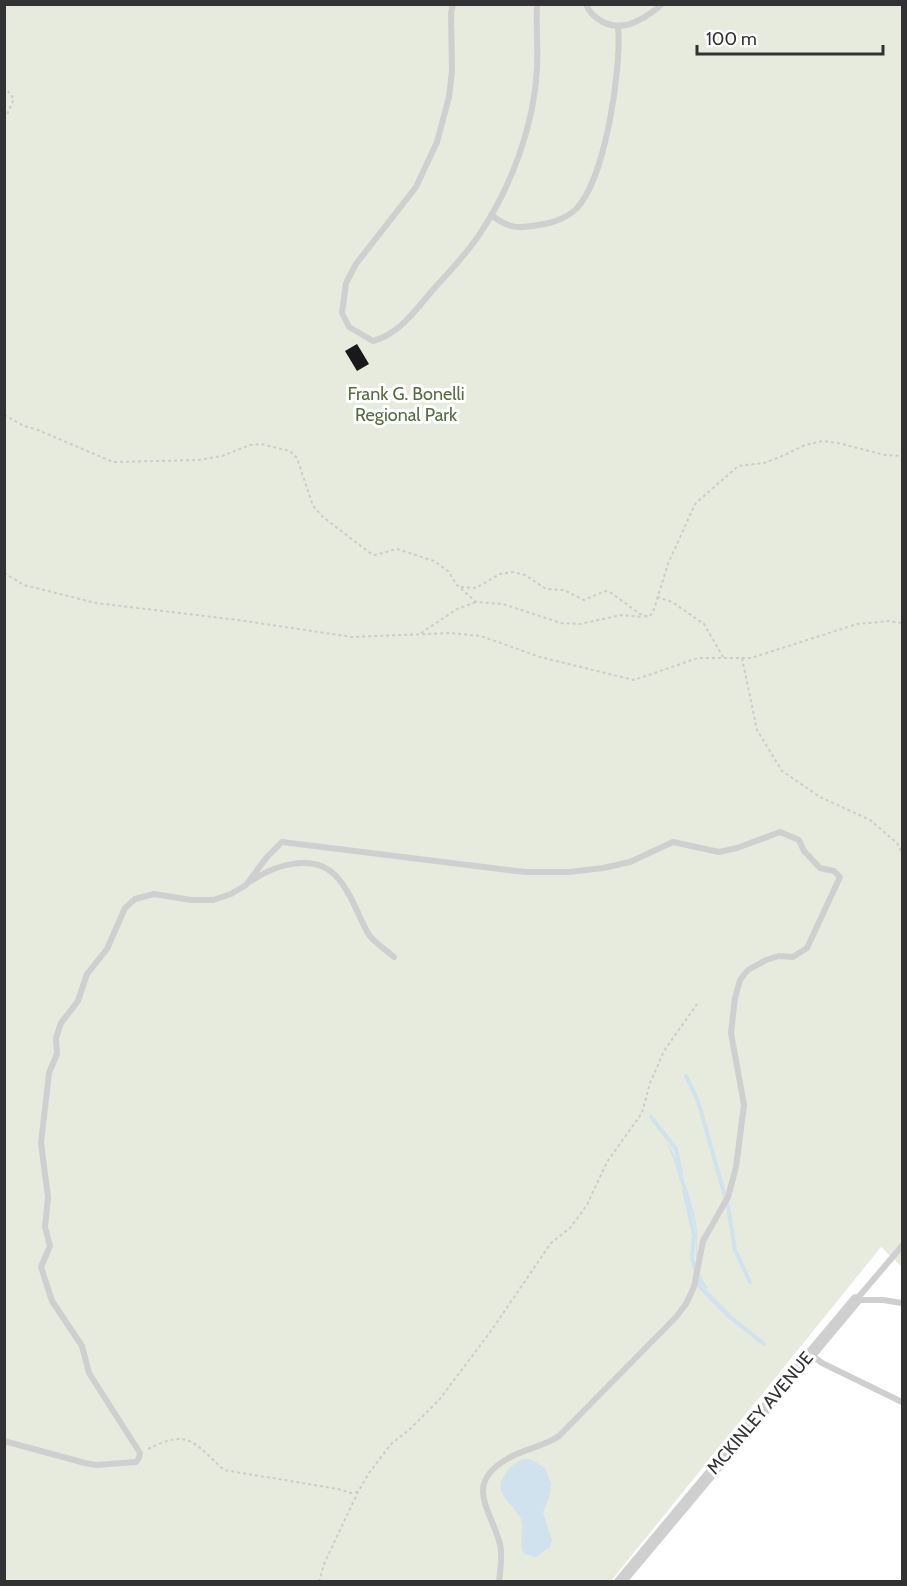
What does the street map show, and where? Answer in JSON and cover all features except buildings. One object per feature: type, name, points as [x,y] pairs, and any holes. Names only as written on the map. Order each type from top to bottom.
[{"type":"street","name":"MCKINLEY AVENUE","points":[[620,1581],[809,1353],[856,1300]]},
{"type":"lane","points":[[453,4],[451,13],[452,70],[449,97],[443,124],[428,166],[416,187],[356,264],[346,283],[342,313],[349,327],[373,341],[386,338],[395,331],[460,260],[481,232],[512,170],[528,123],[537,70],[537,4]]},
{"type":"lane","points":[[586,4],[589,12],[605,24],[618,27],[640,21],[662,4]]},
{"type":"lane","points":[[490,215],[510,227],[524,228],[542,225],[576,209],[586,193],[606,141],[618,66],[620,44],[618,27]]},
{"type":"lane","points":[[246,885],[267,857],[282,843],[525,872],[569,872],[630,862],[673,842],[719,852],[737,848],[780,832],[799,840],[804,850],[820,868],[834,871],[840,877],[807,948],[793,957],[779,956],[766,960],[748,970],[740,980],[735,998],[731,1033],[744,1105],[736,1167],[728,1197],[703,1241],[694,1287],[686,1304],[676,1317],[559,1436],[548,1443],[509,1457],[496,1466],[483,1482],[484,1501],[500,1544],[499,1581]]},
{"type":"lane","points":[[4,1441],[96,1465],[136,1462],[140,1454],[89,1373],[82,1346],[52,1301],[41,1267],[50,1246],[45,1227],[48,1197],[41,1143],[49,1073],[57,1054],[56,1038],[61,1023],[78,1001],[87,974],[106,949],[125,908],[135,899],[154,894],[190,900],[213,900],[231,894],[260,875],[291,863],[306,862],[336,876],[346,890],[370,937],[394,957]]},
{"type":"lane","name":"MCKINLEY AVENUE","points":[[856,1300],[903,1246]]},
{"type":"lane","points":[[856,1300],[903,1303]]},
{"type":"lane","points":[[809,1353],[822,1363],[903,1402]]},
{"type":"path","points":[[4,86],[14,99],[4,121]]},
{"type":"path","points":[[4,415],[24,426],[113,462],[199,460],[222,456],[250,445],[261,444],[290,451],[297,458],[313,506],[323,517],[365,551],[375,555],[391,550],[403,550],[434,561],[448,571],[459,587],[476,602]]},
{"type":"path","points":[[420,634],[457,609],[476,602],[503,604],[570,625],[621,615],[649,617],[652,615],[668,564],[694,504],[738,466],[772,460],[805,445],[823,441],[885,455],[903,456]]},
{"type":"path","points":[[459,587],[476,588],[500,574],[513,572],[525,575],[546,589],[569,592],[584,600],[605,591],[610,592],[644,617]]},
{"type":"path","points":[[4,573],[24,585],[96,603],[238,620],[352,637],[450,633],[482,636],[540,657],[634,680],[698,658],[751,658],[857,624],[890,621],[903,623]]},
{"type":"path","points":[[657,597],[672,603],[704,624],[724,658]]},
{"type":"path","points":[[742,658],[757,730],[782,771],[820,797],[870,820],[897,843],[903,853]]},
{"type":"path","points":[[319,1581],[324,1564],[358,1492],[391,1444],[409,1430],[439,1400],[491,1331],[551,1243],[570,1228],[587,1204],[607,1162],[642,1113],[650,1083],[664,1051],[697,1004]]},
{"type":"path","points":[[140,1454],[164,1441],[181,1438],[191,1440],[224,1470],[231,1473],[254,1474],[358,1492]]},
{"type":"green space","name":"Frank G. Bonelli Regional Park","points":[[5,5],[902,5],[902,1267],[881,1247],[611,1581],[5,1582]]},
{"type":"water","points":[[666,1143],[680,1170],[693,1211],[697,1230],[699,1268],[708,1288],[705,1289],[700,1282],[696,1267],[694,1221]]},
{"type":"water","points":[[523,1459],[530,1459],[545,1468],[551,1483],[550,1494],[543,1513],[552,1540],[550,1547],[536,1557],[524,1554],[521,1546],[522,1522],[501,1490],[503,1478],[507,1472]]},
{"type":"waterway","points":[[686,1076],[698,1101],[728,1207],[735,1250],[750,1282]]},
{"type":"waterway","points":[[651,1117],[676,1149],[681,1174]]},
{"type":"waterway","points":[[684,1190],[694,1235],[692,1258],[700,1287],[730,1317],[764,1344]]}]
